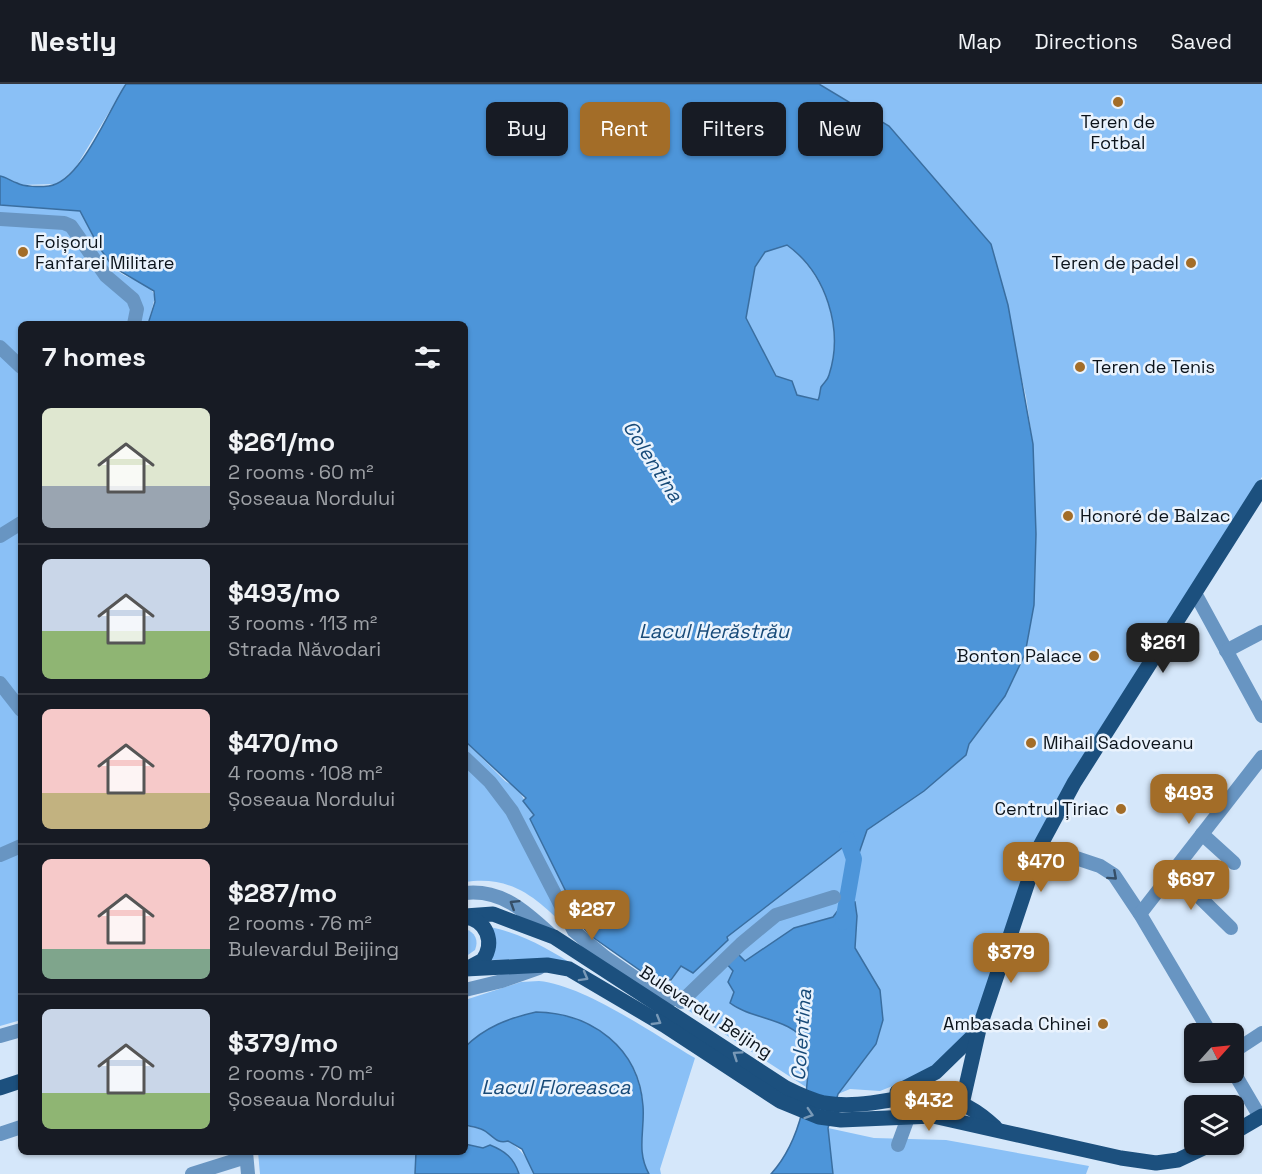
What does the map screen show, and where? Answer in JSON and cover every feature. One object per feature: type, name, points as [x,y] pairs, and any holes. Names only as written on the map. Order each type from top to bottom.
[{"type":"main road","points":[[962,1104],[979,1029],[1040,846],[1074,783],[1262,487]]},
{"type":"main road","name":"Bulevardul Beijing","points":[[468,916],[494,915],[554,937],[673,1013],[809,1114],[841,1120],[909,1115],[952,1119],[998,1129]]},
{"type":"main road","name":"Bulevardul Beijing","points":[[468,917],[476,920],[483,927],[489,946],[483,960],[468,968]]},
{"type":"main road","name":"Bulevardul Beijing","points":[[468,969],[547,965],[569,969],[783,1094],[839,1104],[923,1094],[940,1096],[962,1104],[998,1129]]},
{"type":"main road","points":[[874,1101],[903,1090],[936,1072],[959,1053],[979,1029]]},
{"type":"main road","points":[[0,1088],[18,1082]]},
{"type":"main road","points":[[1244,1127],[1261,1117]]},
{"type":"main road","points":[[998,1129],[1121,1158],[1156,1163],[1178,1160],[1189,1155]]},
{"type":"street","points":[[0,219],[64,223],[71,226],[106,276],[133,299],[137,309],[135,321]]},
{"type":"street","points":[[0,347],[18,364]]},
{"type":"street","points":[[0,536],[18,525]]},
{"type":"street","points":[[1195,593],[1262,716]]},
{"type":"street","points":[[1226,651],[1262,632]]},
{"type":"street","points":[[0,683],[18,706]]},
{"type":"street","points":[[1140,914],[1262,757]]},
{"type":"street","points":[[468,761],[512,811],[576,934],[605,957],[663,996],[674,999],[686,998]]},
{"type":"street","points":[[1202,834],[1234,863]]},
{"type":"street","points":[[1040,846],[1107,870],[1121,884],[1204,1023]]},
{"type":"street","points":[[0,855],[18,847]]},
{"type":"street","points":[[1173,871],[1231,928]]},
{"type":"street","points":[[468,893],[478,892],[504,898],[519,907],[554,937]]},
{"type":"street","points":[[673,1013],[729,956],[776,915],[834,897]]},
{"type":"street","points":[[468,989],[502,981],[547,965]]},
{"type":"street","points":[[0,1036],[18,1031]]},
{"type":"street","points":[[1244,1045],[1262,1034]]},
{"type":"street","points":[[1240,1083],[1261,1117]]},
{"type":"street","points":[[952,1119],[962,1104]]},
{"type":"street","points":[[898,1145],[909,1115]]},
{"type":"street","points":[[0,1134],[18,1128]]},
{"type":"street","points":[[192,1174],[246,1155],[248,1174]]},
{"type":"shaded area","points":[[0,84],[126,84],[76,167],[58,184],[19,185],[0,176]]},
{"type":"shaded area","points":[[819,84],[1262,84],[1262,477],[1070,776],[974,1024],[963,1041],[928,1072],[880,1091],[850,1089],[838,1094],[806,1087],[663,994],[681,966],[726,937],[842,848],[848,849],[857,859],[867,830],[966,755],[969,744],[1005,696],[1025,655],[1034,605],[1036,534],[1033,444],[1026,397],[991,244],[889,126],[883,122],[883,102],[849,102]]},
{"type":"shaded area","points":[[0,205],[80,211],[96,243],[112,265],[123,274],[144,284],[155,297],[149,321],[18,321],[18,1021],[0,1026]]},
{"type":"shaded area","points":[[787,245],[812,271],[821,286],[832,321],[833,357],[819,400],[797,395],[776,376],[746,318],[755,267],[765,252]]},
{"type":"shaded area","points":[[468,744],[505,781],[517,788],[534,815],[530,819],[584,928],[572,933],[549,911],[525,893],[499,883],[468,882]]},
{"type":"shaded area","points":[[489,927],[546,948],[577,967],[531,959],[488,960]]},
{"type":"shaded area","points":[[468,930],[474,934],[477,943],[475,950],[468,955]]},
{"type":"shaded area","points":[[539,981],[557,984],[576,991],[639,1024],[695,1058],[660,1169],[661,1174],[649,1174],[645,1166],[642,1150],[642,1093],[636,1073],[625,1054],[468,1047],[468,999],[521,982]]},
{"type":"shaded area","points":[[468,1127],[487,1131],[507,1140],[524,1154],[534,1174],[519,1174],[515,1165],[484,1148],[468,1145]]},
{"type":"shaded area","points":[[828,1128],[874,1138],[946,1140],[1089,1166],[1086,1174],[833,1174]]},
{"type":"shaded area","points":[[258,1155],[416,1155],[415,1174],[260,1174]]},
{"type":"water","name":"Lacul Herăstrău","points":[[126,84],[819,84],[849,102],[798,102],[798,156],[883,156],[883,122],[889,126],[991,244],[1008,305],[1033,444],[1036,534],[1034,605],[1025,654],[1005,696],[969,744],[966,755],[924,791],[867,830],[857,859],[851,859],[848,849],[842,848],[727,937],[728,940],[693,973],[681,966],[671,980],[651,978],[591,936],[584,928],[530,819],[534,815],[523,801],[526,798],[468,744],[468,321],[149,321],[155,302],[154,291],[113,267],[99,247],[80,211],[0,205],[0,176],[24,185],[49,186],[61,181],[83,159]],"holes":[[[787,245],[801,257],[821,286],[833,321],[834,339],[833,357],[828,377],[821,387],[818,400],[797,395],[792,381],[776,376],[746,318],[755,267],[765,252]]]},
{"type":"water","name":"Colentina","points":[[845,901],[855,902],[857,916],[855,948],[880,990],[883,1020],[876,1044],[838,1094],[828,1128],[833,1174],[771,1174],[790,1146],[802,1112],[808,1077],[806,1043],[800,1035],[782,1024],[739,1009],[730,1003],[734,992],[728,982],[733,971],[726,963],[737,953],[745,961],[794,928],[833,917]]},
{"type":"water","name":"Lacul Floreasca","points":[[536,1012],[576,1019],[609,1038],[622,1051],[640,1085],[643,1106],[642,1149],[649,1174],[534,1174],[522,1149],[508,1141],[497,1140],[481,1129],[468,1126],[468,1044],[498,1024]]},
{"type":"water","name":"Lacul Floreasca","points":[[468,1145],[483,1148],[490,1145],[500,1150],[512,1159],[519,1174],[415,1174],[416,1155],[468,1155]]},
{"type":"waterway","points":[[843,922],[854,859],[847,839]]},
{"type":"place","name":"Teren de Fotbal","points":[[1118,102]]},
{"type":"place","name":"Foișorul Fanfarei Militare","points":[[23,252]]},
{"type":"place","name":"Teren de padel","points":[[1191,263]]},
{"type":"place","name":"Teren de Tenis","points":[[1080,367]]},
{"type":"place","name":"Honoré de Balzac","points":[[1068,516]]},
{"type":"place","name":"Bonton Palace","points":[[1094,656]]},
{"type":"place","name":"Mihail Sadoveanu","points":[[1031,743]]},
{"type":"place","name":"Centrul Țiriac","points":[[1121,809]]},
{"type":"place","name":"Ambasada Chinei","points":[[1103,1024]]}]
